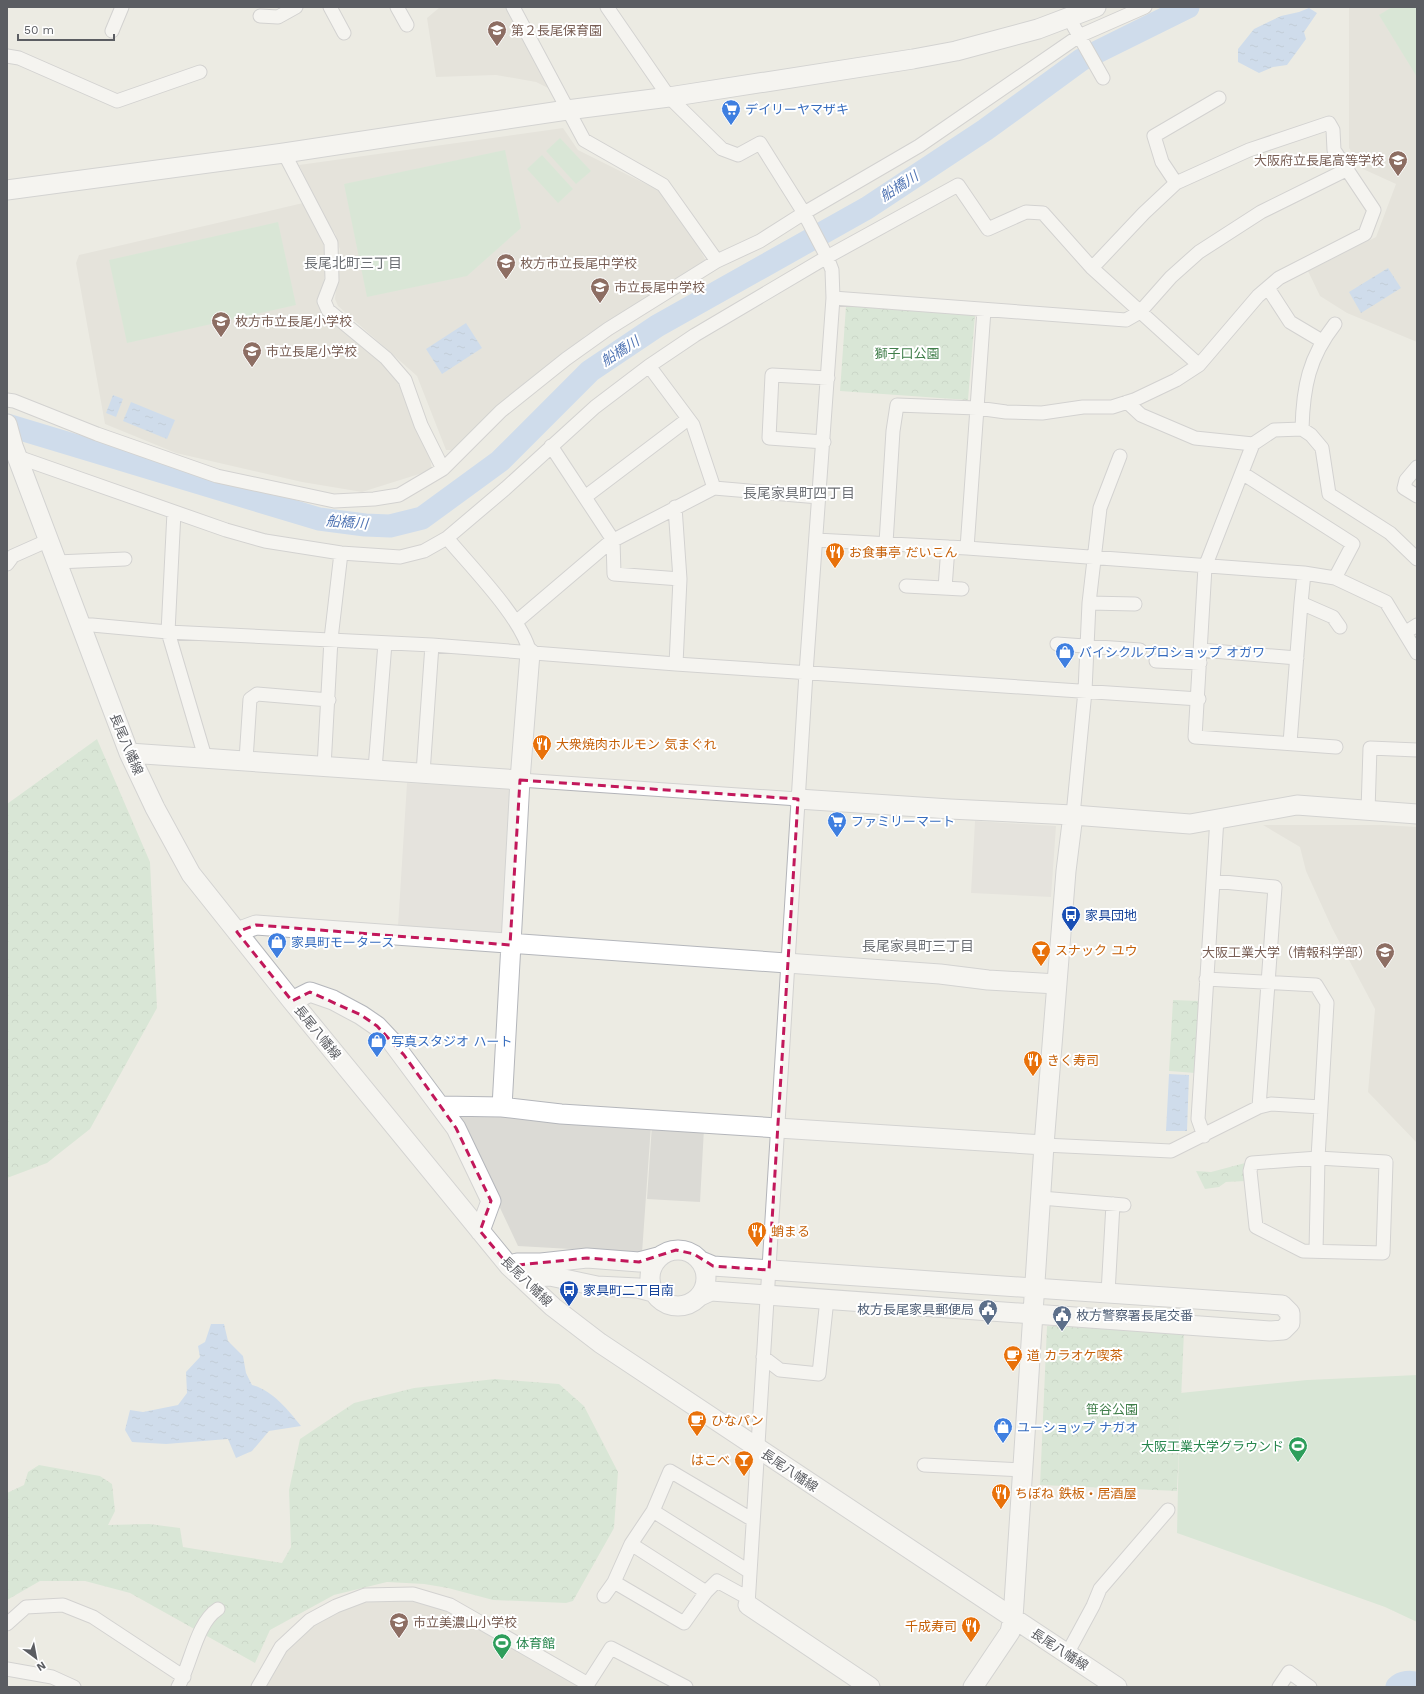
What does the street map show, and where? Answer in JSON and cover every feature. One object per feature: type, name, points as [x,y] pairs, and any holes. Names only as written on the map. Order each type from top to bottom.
[{"type":"street","points":[[112,31],[122,7]]},
{"type":"street","points":[[260,16],[278,17],[296,7]]},
{"type":"street","points":[[330,7],[344,33]]},
{"type":"street","points":[[398,7],[407,25]]},
{"type":"street","points":[[513,7],[584,140],[663,185],[717,261]]},
{"type":"street","points":[[607,7],[669,97],[722,149],[738,155],[760,143],[804,213],[828,257],[832,270],[833,298],[824,442],[806,673],[748,1601]]},
{"type":"street","points":[[7,190],[284,153],[567,110],[669,97],[956,51],[1038,29],[1096,7]]},
{"type":"street","points":[[7,400],[14,401],[97,434],[217,476],[334,501],[374,499],[399,495],[443,469],[501,411],[566,359],[608,329],[717,261],[760,242],[804,213],[919,146],[1081,40],[1145,7]]},
{"type":"street","points":[[1069,18],[1103,78]]},
{"type":"street","points":[[7,56],[19,58],[117,101],[200,72]]},
{"type":"street","points":[[1176,183],[1162,162],[1154,136],[1219,98]]},
{"type":"street","points":[[886,543],[893,431],[897,405],[977,408],[1006,412],[1042,414],[1084,407],[1112,407],[1126,402],[1176,380],[1199,365],[1258,296],[1280,278],[1365,234],[1374,210],[1334,150],[1333,130],[1329,123],[1249,150],[1176,183],[1144,213],[1092,268]]},
{"type":"street","points":[[284,153],[331,243],[332,280],[324,300],[328,310],[386,358],[405,380],[421,425],[443,469]]},
{"type":"street","points":[[833,298],[1126,320],[1140,312],[1171,277],[1199,252],[1261,212],[1348,169]]},
{"type":"street","points":[[13,452],[174,512],[265,541],[341,553],[400,557],[424,551],[447,538],[595,407],[649,366],[695,335],[828,257],[958,184],[988,229],[1026,212],[1043,213],[1092,268],[1199,365]]},
{"type":"street","points":[[1268,288],[1290,322],[1322,341]]},
{"type":"street","points":[[968,548],[984,310]]},
{"type":"street","points":[[1302,429],[1305,383],[1322,341],[1335,324]]},
{"type":"street","points":[[649,366],[693,425],[714,488]]},
{"type":"street","points":[[824,442],[769,438],[772,375],[828,378]]},
{"type":"street","points":[[1126,402],[1141,415],[1195,438],[1253,444]]},
{"type":"street","points":[[585,497],[688,419]]},
{"type":"street","name":"長尾八幡線","points":[[7,424],[13,452],[50,540],[80,625],[129,753],[155,808],[191,874],[292,1001],[509,1266],[553,1307],[600,1343],[1117,1687]]},
{"type":"street","points":[[1336,746],[1195,737],[1199,699],[1205,567],[1253,444],[1274,430],[1302,429],[1311,435],[1322,448],[1329,494],[1390,533],[1416,555]]},
{"type":"street","points":[[551,446],[613,540],[614,574],[680,579]]},
{"type":"street","points":[[974,1687],[1010,1632],[1013,1618],[1024,1470],[1044,1145],[1066,871],[1085,691],[1089,602],[1100,508],[1120,456]]},
{"type":"street","points":[[1417,467],[1406,480],[1404,488],[1417,496]]},
{"type":"street","points":[[1242,472],[1353,544],[1335,578]]},
{"type":"street","points":[[516,622],[613,540],[714,488],[819,497]]},
{"type":"street","points":[[675,507],[680,579],[676,664]]},
{"type":"street","points":[[174,512],[168,632],[205,757]]},
{"type":"street","points":[[447,538],[516,622],[528,643],[530,654],[520,780],[502,1107]]},
{"type":"street","points":[[7,564],[13,556],[50,540]]},
{"type":"street","points":[[816,540],[886,543],[1095,557],[1205,567],[1304,573],[1335,578],[1386,602],[1411,628],[1417,653]]},
{"type":"street","points":[[945,588],[948,547]]},
{"type":"street","points":[[324,767],[329,700],[331,639],[341,553]]},
{"type":"street","points":[[57,562],[124,559]]},
{"type":"street","points":[[1290,743],[1304,573]]},
{"type":"street","points":[[906,586],[962,589]]},
{"type":"street","points":[[1089,602],[1135,604]]},
{"type":"street","points":[[1301,603],[1333,617],[1340,627]]},
{"type":"street","points":[[80,625],[168,632],[331,639],[530,654],[1199,699]]},
{"type":"street","points":[[375,769],[385,643]]},
{"type":"street","points":[[1057,644],[1140,650]]},
{"type":"street","points":[[423,773],[432,646]]},
{"type":"street","points":[[1201,650],[1297,658]]},
{"type":"street","points":[[1156,661],[1200,663]]},
{"type":"street","points":[[246,760],[250,699],[257,694],[329,700]]},
{"type":"street","points":[[1368,811],[1370,748],[1417,750]]},
{"type":"street","points":[[129,753],[205,757],[324,767],[375,769],[798,799],[1073,815],[1190,824],[1297,805],[1417,814]]},
{"type":"street","points":[[1204,1136],[1198,1119],[1217,818]]},
{"type":"street","points":[[1213,881],[1275,887],[1259,1107]]},
{"type":"street","points":[[237,932],[256,925],[510,945],[940,974],[988,980],[1057,984]]},
{"type":"street","points":[[1206,979],[1316,985],[1327,1003],[1318,1158],[1316,1251]]},
{"type":"street","name":"長尾八幡線","points":[[292,1001],[310,992],[333,1000],[372,1022],[404,1055],[456,1128],[491,1201],[480,1231]]},
{"type":"street","points":[[441,1106],[502,1107],[560,1114],[1044,1145],[1171,1151],[1204,1136],[1259,1107],[1271,1104],[1321,1107]]},
{"type":"street","points":[[1318,1158],[1386,1162],[1383,1253],[1316,1251],[1303,1251],[1256,1227],[1250,1171],[1252,1163],[1318,1158]]},
{"type":"street","points":[[1041,1198],[1118,1205],[1116,1294],[1121,1320]]},
{"type":"street","points":[[509,1266],[517,1263],[541,1263],[587,1258],[639,1262],[658,1257],[666,1252],[685,1250],[694,1254],[701,1261],[705,1270],[705,1288],[700,1296]]},
{"type":"street","points":[[658,1257],[650,1274],[650,1284],[653,1292],[663,1302],[676,1306],[685,1306],[711,1291],[1208,1326],[1283,1330],[1290,1323],[1290,1313],[1282,1305],[713,1266],[701,1261]]},
{"type":"street","points":[[526,1282],[535,1277],[550,1276],[597,1286],[638,1288],[653,1292]]},
{"type":"street","points":[[854,1301],[856,1276]]},
{"type":"street","points":[[943,1307],[945,1282]]},
{"type":"street","points":[[763,1357],[780,1370],[819,1374],[827,1299]]},
{"type":"street","points":[[1208,1326],[1211,1300]]},
{"type":"street","points":[[924,1464],[1024,1470]]},
{"type":"street","points":[[604,1596],[614,1582],[632,1544],[653,1511],[670,1470],[753,1520]]},
{"type":"street","points":[[1067,1654],[1093,1606],[1100,1589],[1168,1510]]},
{"type":"street","points":[[653,1511],[750,1572]]},
{"type":"street","points":[[632,1544],[706,1592]]},
{"type":"street","points":[[614,1582],[684,1623],[706,1592],[717,1581],[748,1601],[870,1687]]},
{"type":"street","points":[[258,1687],[281,1647],[310,1620],[336,1606],[365,1595],[414,1594],[450,1605],[587,1686],[611,1648],[686,1687]]},
{"type":"street","points":[[7,1624],[26,1607],[63,1605],[93,1618],[181,1682],[202,1628],[212,1613],[218,1609]]},
{"type":"street","points":[[7,1670],[52,1677],[74,1687]]},
{"type":"street","points":[[1279,1687],[1289,1672],[1310,1687]]},
{"type":"highlighted area","points":[[520,780],[798,799],[769,1270],[713,1266],[694,1254],[676,1250],[639,1262],[587,1258],[509,1266],[480,1231],[491,1201],[456,1128],[404,1055],[377,1026],[361,1015],[310,992],[292,1001],[237,932],[256,925],[510,945]]},
{"type":"shaded area","points":[[440,7],[508,7],[552,90],[536,82],[496,75],[436,77],[427,18]]},
{"type":"shaded area","name":"大阪府立長尾高等学校","points":[[1349,7],[1417,7],[1417,342],[1347,313],[1320,296],[1308,271],[1376,237],[1396,184],[1363,169],[1349,148]]},
{"type":"shaded area","name":"枚方市立長尾中学校","points":[[563,128],[578,150],[662,192],[684,220],[706,261],[585,336],[573,350],[454,450],[446,450],[417,376],[338,306],[335,299],[340,250],[335,233],[330,228],[299,165]]},
{"type":"shaded area","name":"枚方市立長尾小学校","points":[[303,203],[323,244],[326,265],[321,300],[382,360],[399,380],[428,447],[432,470],[362,492],[302,482],[176,453],[105,424],[76,263],[79,255]]},
{"type":"shaded area","points":[[407,783],[514,789],[505,933],[398,926]]},
{"type":"shaded area","points":[[975,821],[1056,826],[1051,897],[971,893]]},
{"type":"shaded area","name":"大阪工業大学（情報科学部）","points":[[1263,825],[1383,825],[1417,827],[1417,1143],[1368,1092],[1375,1009],[1332,928],[1306,871],[1300,847]]},
{"type":"shaded area","points":[[461,1112],[651,1125],[642,1253],[518,1246],[458,1119]]},
{"type":"shaded area","points":[[652,1125],[704,1128],[700,1202],[647,1199]]},
{"type":"shaded area","name":"市立美濃山小学校","points":[[406,1599],[446,1609],[580,1687],[264,1687],[285,1650],[318,1620],[360,1603]]},
{"type":"green space","points":[[1392,7],[1417,7],[1417,77],[1379,15]]},
{"type":"green space","points":[[560,138],[591,171],[576,184],[546,151]]},
{"type":"green space","points":[[505,150],[521,228],[467,276],[367,297],[344,184]]},
{"type":"green space","points":[[542,155],[573,189],[558,203],[527,169]]},
{"type":"green space","points":[[278,222],[296,305],[127,343],[109,260]]},
{"type":"green space","name":"獅子口公園","points":[[846,306],[975,315],[968,400],[840,391]]},
{"type":"green space","points":[[97,739],[150,862],[157,1008],[90,1129],[47,1163],[7,1178],[7,804]]},
{"type":"green space","points":[[1173,1000],[1200,1001],[1195,1073],[1169,1071]]},
{"type":"green space","points":[[1245,1163],[1246,1181],[1226,1182],[1219,1187],[1205,1189],[1196,1171],[1211,1172]]},
{"type":"green space","name":"笹谷公園","points":[[1047,1326],[1184,1332],[1177,1491],[1040,1485]]},
{"type":"green space","name":"大阪工業大学グラウンド","points":[[1417,1375],[1417,1622],[1385,1607],[1177,1533],[1180,1393],[1307,1380]]},
{"type":"green space","points":[[495,1379],[559,1384],[584,1406],[618,1472],[614,1528],[573,1601],[566,1603],[493,1600],[448,1588],[424,1584],[387,1582],[334,1595],[270,1630],[255,1663],[130,1593],[85,1581],[40,1581],[7,1600],[7,1493],[24,1485],[28,1472],[39,1465],[100,1476],[112,1484],[115,1511],[108,1525],[149,1524],[180,1528],[183,1547],[282,1563],[291,1547],[289,1490],[300,1439],[354,1403],[414,1388]]},
{"type":"water","points":[[1309,8],[1317,13],[1304,32],[1306,39],[1287,65],[1273,67],[1259,73],[1238,62],[1238,49],[1254,29],[1281,16]]},
{"type":"water","points":[[1388,268],[1401,288],[1361,313],[1349,292]]},
{"type":"water","points":[[466,323],[482,348],[442,374],[426,349]]},
{"type":"water","points":[[113,395],[123,399],[116,417],[106,413]]},
{"type":"water","points":[[131,402],[175,420],[167,439],[123,421]]},
{"type":"water","points":[[1169,1074],[1189,1075],[1187,1131],[1166,1131]]},
{"type":"water","points":[[211,1324],[224,1324],[228,1341],[243,1356],[246,1373],[252,1385],[267,1392],[279,1401],[301,1426],[269,1431],[252,1451],[236,1458],[228,1439],[166,1444],[132,1442],[125,1430],[130,1410],[143,1412],[178,1405],[187,1393],[186,1372],[200,1357],[198,1346],[205,1342]]},
{"type":"waterway","name":"船橋川","points":[[7,425],[319,519],[365,525],[390,526],[422,518],[500,461],[590,371],[657,326],[867,208],[985,130],[1081,60],[1188,7]]},
{"type":"waterway","points":[[1397,1687],[1407,1682],[1417,1684]]},
{"type":"place","name":"第２長尾保育園","points":[[497,47]]},
{"type":"place","name":"デイリーヤマザキ","points":[[731,126]]},
{"type":"place","name":"大阪府立長尾高等学校","points":[[1398,177]]},
{"type":"place","name":"枚方市立長尾中学校","points":[[506,280]]},
{"type":"place","name":"市立長尾中学校","points":[[600,304]]},
{"type":"place","name":"枚方市立長尾小学校","points":[[221,338]]},
{"type":"place","name":"市立長尾小学校","points":[[252,368]]},
{"type":"place","name":"お食事亭 だいこん","points":[[835,569]]},
{"type":"place","name":"バイシクルプロショップ オガワ","points":[[1065,669]]},
{"type":"place","name":"大衆焼肉ホルモン 気まぐれ","points":[[542,761]]},
{"type":"place","name":"ファミリーマート","points":[[837,838]]},
{"type":"place","name":"家具団地","points":[[1071,932]]},
{"type":"place","name":"家具町モータース","points":[[277,959]]},
{"type":"place","name":"スナック ユウ","points":[[1041,967]]},
{"type":"place","name":"大阪工業大学（情報科学部）","points":[[1385,969]]},
{"type":"place","name":"写真スタジオ ハート","points":[[377,1058]]},
{"type":"place","name":"きく寿司","points":[[1033,1077]]},
{"type":"place","name":"蛸まる","points":[[757,1248]]},
{"type":"place","name":"家具町二丁目南","points":[[569,1307]]},
{"type":"place","name":"枚方長尾家具郵便局","points":[[988,1326]]},
{"type":"place","name":"枚方警察署長尾交番","points":[[1062,1332]]},
{"type":"place","name":"道 カラオケ喫茶","points":[[1013,1372]]},
{"type":"place","name":"ひなパン","points":[[697,1437]]},
{"type":"place","name":"ユーショップ ナガオ","points":[[1003,1444]]},
{"type":"place","name":"大阪工業大学グラウンド","points":[[1298,1463]]},
{"type":"place","name":"はこべ","points":[[744,1477]]},
{"type":"place","name":"ちぼね 鉄板・居酒屋","points":[[1001,1510]]},
{"type":"place","name":"市立美濃山小学校","points":[[399,1639]]},
{"type":"place","name":"千成寿司","points":[[971,1643]]},
{"type":"place","name":"体育館","points":[[502,1660]]},
{"type":"district","name":"長尾北町三丁目","points":[[353,263]]},
{"type":"district","name":"長尾家具町四丁目","points":[[799,493]]},
{"type":"district","name":"長尾家具町三丁目","points":[[918,946]]}]
